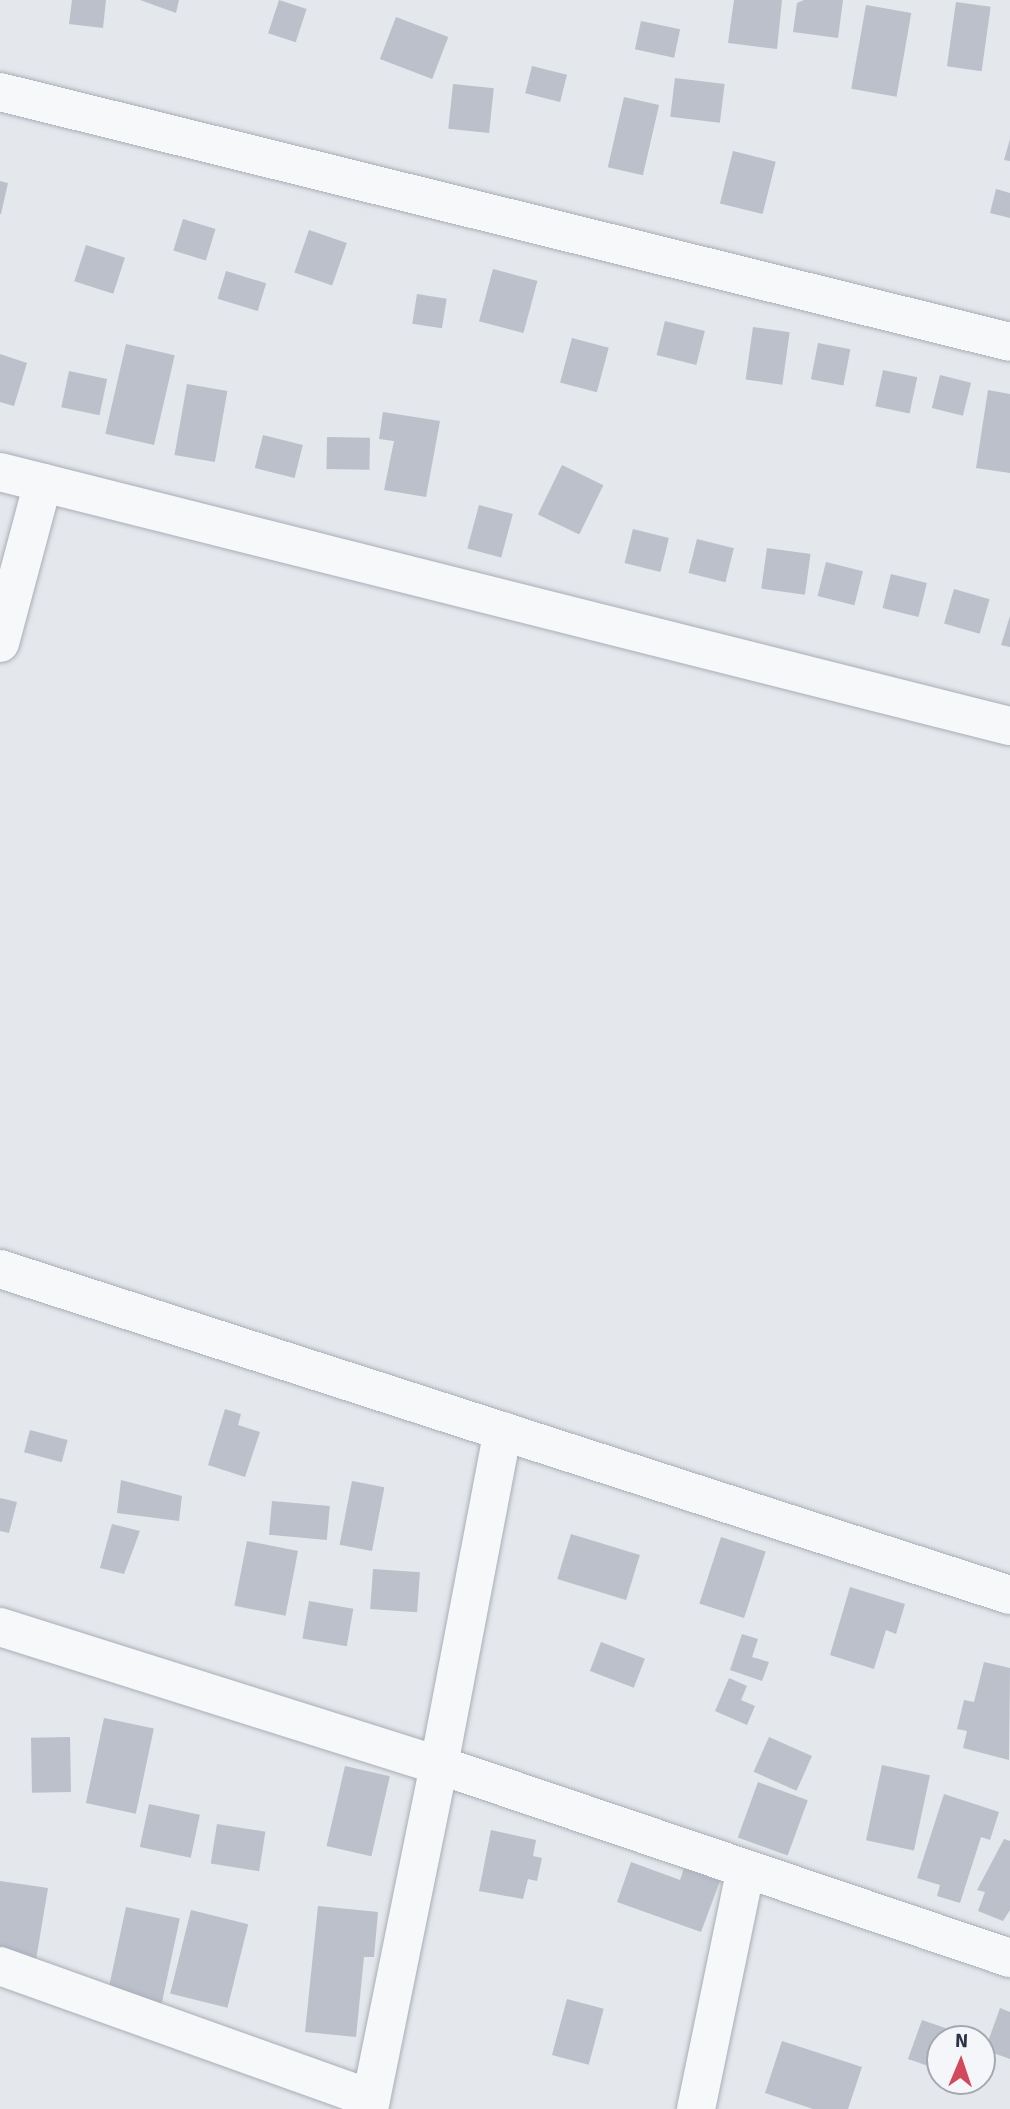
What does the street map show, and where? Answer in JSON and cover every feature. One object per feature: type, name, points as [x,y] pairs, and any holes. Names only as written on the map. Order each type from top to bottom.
[{"type":"street","points":[[0,92],[1010,342]]},
{"type":"street","points":[[0,472],[1010,726]]},
{"type":"street","points":[[0,643],[43,483]]},
{"type":"street","points":[[0,1269],[1010,1595]]},
{"type":"street","points":[[0,1966],[370,2104],[503,1431]]},
{"type":"street","points":[[0,1628],[439,1765],[745,1871],[1010,1958]]},
{"type":"street","points":[[696,2109],[745,1871]]},
{"type":"building","points":[[72,0],[106,0],[103,28],[69,24]]},
{"type":"building","points":[[140,0],[179,0],[176,13]]},
{"type":"building","points":[[279,0],[307,9],[296,42],[268,33]]},
{"type":"building","points":[[734,0],[782,0],[777,49],[728,43]]},
{"type":"building","points":[[804,0],[843,0],[838,38],[793,32],[797,3]]},
{"type":"building","points":[[956,2],[991,7],[982,71],[947,66]]},
{"type":"building","points":[[866,5],[911,13],[897,97],[851,89]]},
{"type":"building","points":[[396,17],[448,37],[432,79],[380,59]]},
{"type":"building","points":[[641,21],[680,29],[674,58],[635,49]]},
{"type":"building","points":[[532,66],[567,75],[560,102],[525,93]]},
{"type":"building","points":[[675,78],[725,84],[720,123],[670,117]]},
{"type":"building","points":[[453,84],[494,88],[489,133],[448,129]]},
{"type":"building","points":[[624,97],[659,105],[643,175],[608,167]]},
{"type":"building","points":[[1010,139],[1010,161],[1004,160]]},
{"type":"building","points":[[733,151],[776,162],[763,214],[720,203]]},
{"type":"building","points":[[0,181],[8,183],[1,214],[0,214]]},
{"type":"building","points":[[996,189],[1010,193],[1010,218],[990,213]]},
{"type":"building","points":[[183,219],[216,229],[206,260],[173,251]]},
{"type":"building","points":[[309,230],[347,243],[332,286],[294,273]]},
{"type":"building","points":[[86,245],[125,258],[113,294],[74,281]]},
{"type":"building","points":[[493,269],[537,281],[523,333],[479,321]]},
{"type":"building","points":[[226,271],[266,283],[258,311],[218,299]]},
{"type":"building","points":[[417,294],[447,299],[442,328],[412,324]]},
{"type":"building","points":[[665,321],[705,331],[696,365],[657,355]]},
{"type":"building","points":[[753,327],[790,332],[782,385],[746,379]]},
{"type":"building","points":[[572,338],[609,348],[597,392],[560,382]]},
{"type":"building","points":[[818,343],[850,349],[843,386],[811,379]]},
{"type":"building","points":[[126,344],[175,355],[154,445],[105,434]]},
{"type":"building","points":[[0,354],[27,363],[14,406],[0,402]]},
{"type":"building","points":[[883,370],[917,377],[910,413],[875,406]]},
{"type":"building","points":[[69,371],[107,379],[99,415],[61,407]]},
{"type":"building","points":[[940,375],[971,383],[963,416],[932,408]]},
{"type":"building","points":[[187,384],[227,391],[215,462],[174,455]]},
{"type":"building","points":[[988,390],[1010,394],[1010,473],[976,468]]},
{"type":"building","points":[[383,412],[440,421],[426,497],[384,490],[394,441],[379,439]]},
{"type":"building","points":[[263,435],[303,445],[295,478],[255,468]]},
{"type":"building","points":[[327,437],[370,438],[369,470],[326,469]]},
{"type":"building","points":[[562,465],[603,485],[579,535],[538,514]]},
{"type":"building","points":[[479,505],[513,514],[501,558],[467,548]]},
{"type":"building","points":[[633,529],[669,538],[660,572],[625,563]]},
{"type":"building","points":[[697,539],[734,548],[725,582],[689,573]]},
{"type":"building","points":[[767,548],[811,554],[805,595],[761,589]]},
{"type":"building","points":[[826,562],[863,571],[854,605],[818,596]]},
{"type":"building","points":[[891,574],[927,583],[918,617],[883,608]]},
{"type":"building","points":[[954,589],[990,599],[980,634],[944,624]]},
{"type":"building","points":[[1010,616],[1010,647],[1001,645]]},
{"type":"building","points":[[225,1409],[241,1414],[238,1425],[260,1432],[245,1477],[208,1465]]},
{"type":"building","points":[[30,1430],[68,1440],[62,1462],[24,1452]]},
{"type":"building","points":[[121,1480],[182,1496],[179,1521],[117,1513]]},
{"type":"building","points":[[352,1481],[384,1487],[372,1551],[340,1545]]},
{"type":"building","points":[[0,1498],[17,1502],[9,1533],[0,1531]]},
{"type":"building","points":[[272,1501],[330,1506],[327,1540],[269,1535]]},
{"type":"building","points":[[112,1524],[140,1531],[124,1574],[100,1568]]},
{"type":"building","points":[[571,1534],[640,1555],[626,1600],[557,1579]]},
{"type":"building","points":[[721,1537],[766,1552],[744,1618],[699,1604]]},
{"type":"building","points":[[247,1541],[298,1551],[285,1616],[234,1606]]},
{"type":"building","points":[[373,1569],[420,1572],[417,1612],[370,1609]]},
{"type":"building","points":[[850,1587],[905,1604],[896,1634],[886,1630],[874,1669],[830,1655]]},
{"type":"building","points":[[309,1601],[353,1609],[347,1646],[302,1638]]},
{"type":"building","points":[[742,1634],[758,1639],[752,1657],[769,1662],[762,1681],[730,1670]]},
{"type":"building","points":[[601,1642],[645,1659],[634,1688],[590,1671]]},
{"type":"building","points":[[984,1662],[1010,1668],[1009,1760],[963,1748],[967,1731],[957,1729],[964,1700],[974,1702]]},
{"type":"building","points":[[729,1678],[747,1686],[741,1700],[755,1706],[747,1725],[715,1711]]},
{"type":"building","points":[[104,1718],[154,1729],[136,1814],[86,1803]]},
{"type":"building","points":[[70,1737],[71,1792],[32,1793],[31,1738]]},
{"type":"building","points":[[769,1737],[812,1756],[796,1791],[754,1772]]},
{"type":"building","points":[[882,1765],[930,1775],[914,1851],[866,1840]]},
{"type":"building","points":[[345,1766],[390,1776],[371,1856],[327,1846]]},
{"type":"building","points":[[758,1782],[808,1800],[788,1856],[738,1837]]},
{"type":"building","points":[[944,1794],[999,1812],[990,1840],[981,1837],[960,1903],[937,1896],[940,1885],[917,1878]]},
{"type":"building","points":[[149,1804],[200,1815],[191,1858],[140,1847]]},
{"type":"building","points":[[217,1824],[265,1832],[259,1871],[211,1864]]},
{"type":"building","points":[[491,1830],[536,1840],[533,1856],[542,1858],[537,1881],[528,1879],[523,1899],[479,1891]]},
{"type":"building","points":[[1004,1839],[1010,1841],[1010,1910],[1003,1921],[978,1911],[985,1892],[977,1890]]},
{"type":"building","points":[[631,1862],[680,1880],[684,1868],[720,1881],[701,1932],[617,1902]]},
{"type":"building","points":[[0,1881],[48,1888],[35,1966],[0,1960]]},
{"type":"building","points":[[318,1906],[378,1912],[374,1957],[364,1957],[356,2037],[305,2032]]},
{"type":"building","points":[[126,1907],[180,1918],[162,2005],[108,1993]]},
{"type":"building","points":[[191,1910],[248,1924],[227,2008],[170,1993]]},
{"type":"building","points":[[567,1999],[604,2009],[589,2065],[552,2055]]},
{"type":"building","points":[[1000,2008],[1010,2012],[1010,2059],[996,2054],[994,2025]]},
{"type":"building","points":[[922,2020],[937,2025],[926,2025],[926,2065],[908,2059]]},
{"type":"building","points":[[782,2041],[862,2067],[848,2109],[813,2109],[765,2093]]}]
